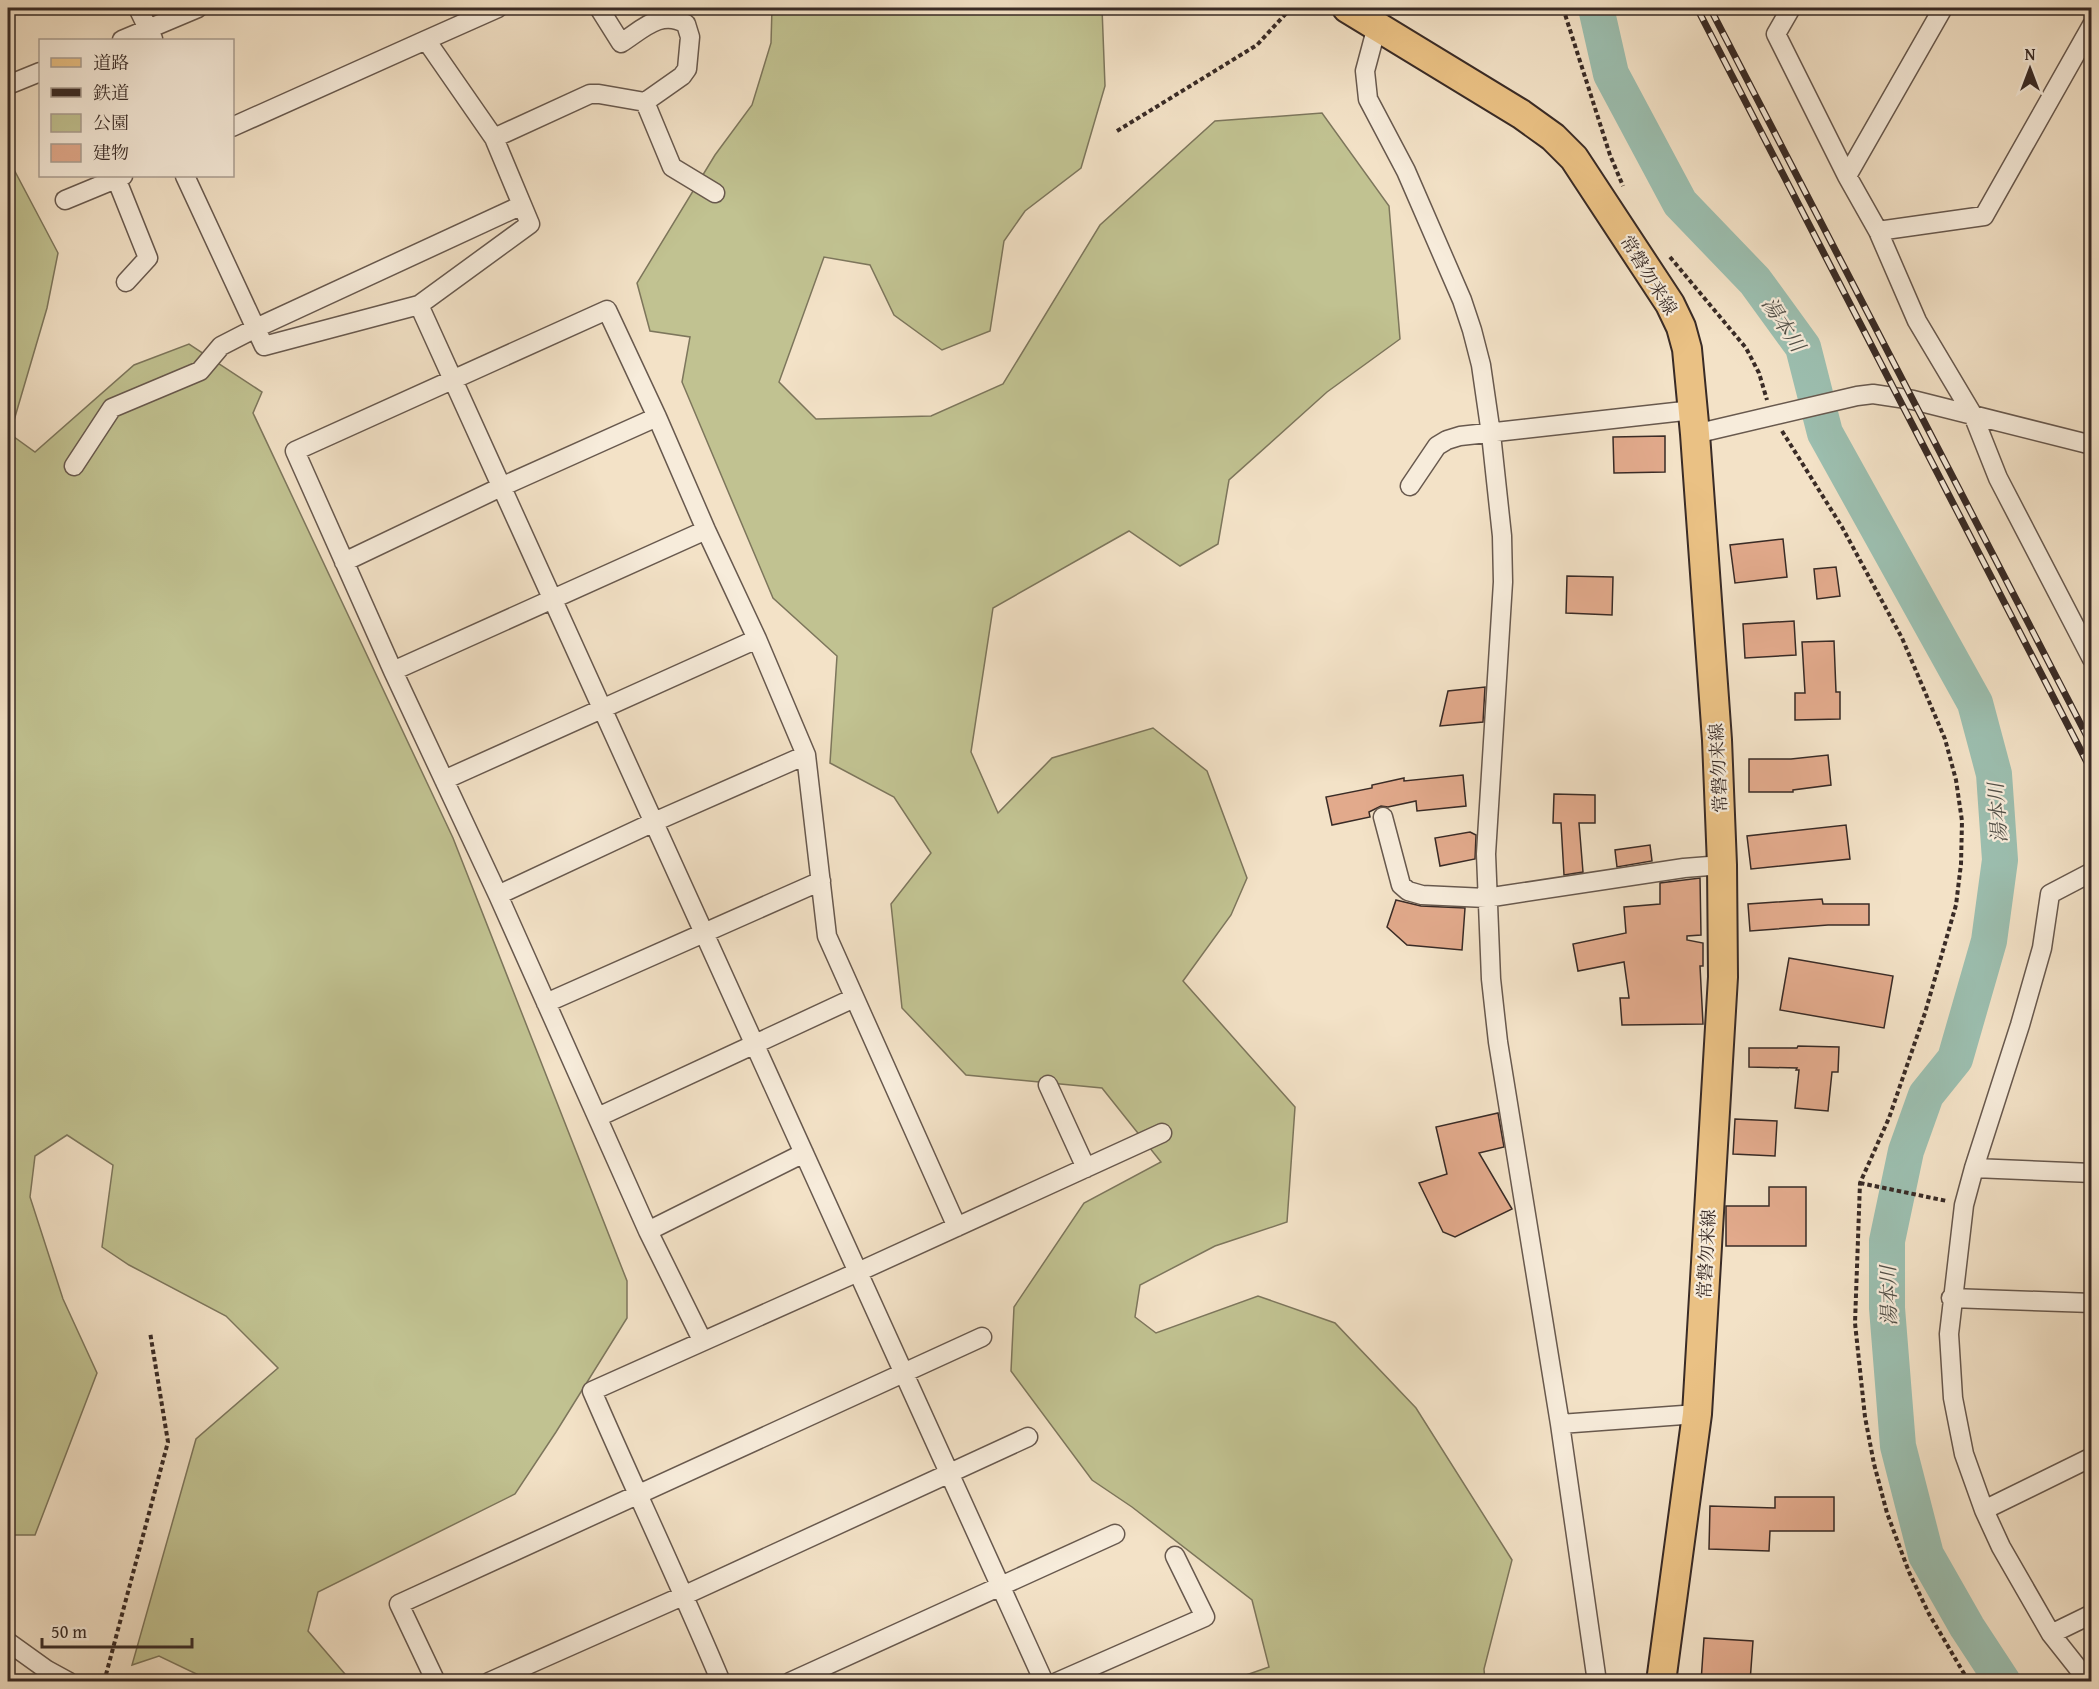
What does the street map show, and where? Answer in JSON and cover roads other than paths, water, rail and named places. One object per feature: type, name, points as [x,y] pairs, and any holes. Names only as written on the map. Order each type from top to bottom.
[{"type":"main road","name":"常磐勿来線","points":[[1347,8],[1553,136],[1574,158],[1670,304],[1681,327],[1687,349],[1717,740],[1722,865],[1723,977],[1697,1414],[1661,1682]]},
{"type":"street","points":[[138,8],[151,35]]},
{"type":"street","points":[[128,39],[151,35],[198,8]]},
{"type":"street","points":[[234,126],[498,8]]},
{"type":"street","points":[[494,138],[590,94],[645,102],[682,76],[687,69],[690,37],[686,24],[676,18],[660,19],[621,43],[599,8]]},
{"type":"street","points":[[1791,8],[1776,34],[1847,176],[1878,231],[1917,321],[1973,415],[1998,478],[2091,659]]},
{"type":"street","points":[[1847,176],[1943,8]]},
{"type":"street","points":[[1878,231],[1984,216],[2091,25]]},
{"type":"street","points":[[1377,26],[1365,71],[1368,99],[1406,171],[1462,300],[1480,365],[1491,434],[1502,536],[1503,582],[1486,854],[1491,979],[1498,1042],[1560,1424],[1597,1682]]},
{"type":"street","points":[[185,177],[264,346],[419,305],[530,224],[494,138],[426,40]]},
{"type":"street","points":[[8,85],[39,72]]},
{"type":"street","points":[[645,102],[672,167],[715,193]]},
{"type":"street","points":[[65,200],[119,177],[148,258],[126,282]]},
{"type":"street","points":[[74,466],[112,408],[200,371],[221,346],[256,328],[522,205]]},
{"type":"street","points":[[419,305],[1044,1682]]},
{"type":"street","points":[[702,1340],[648,1231],[498,895],[393,671],[295,451],[607,310],[757,639],[806,755],[827,936],[957,1227]]},
{"type":"street","points":[[1410,486],[1437,446],[1460,436],[1774,416],[1873,394],[1913,400],[2091,445]]},
{"type":"street","points":[[344,562],[501,487],[657,417]]},
{"type":"street","points":[[393,671],[706,530]]},
{"type":"street","points":[[444,780],[757,639]]},
{"type":"street","points":[[498,895],[654,822],[806,755]]},
{"type":"street","points":[[1383,817],[1401,885],[1408,891],[1422,895],[1486,898],[1684,868],[1722,865]]},
{"type":"street","points":[[2089,1682],[2051,1634],[2001,1547],[1984,1510],[1964,1454],[1953,1398],[1948,1334],[1964,1205],[2039,959],[2050,894],[2091,872]]},
{"type":"street","points":[[546,1003],[821,881]]},
{"type":"street","points":[[598,1118],[854,998]]},
{"type":"street","points":[[1047,1085],[1086,1168]]},
{"type":"street","points":[[721,1682],[685,1595],[592,1391],[1162,1133]]},
{"type":"street","points":[[648,1231],[804,1153]]},
{"type":"street","points":[[1974,1168],[2091,1173]]},
{"type":"street","points":[[1952,1298],[2091,1303]]},
{"type":"street","points":[[436,1682],[399,1604],[982,1337]]},
{"type":"street","points":[[1560,1424],[1697,1414]]},
{"type":"street","points":[[489,1682],[685,1595],[1028,1437]]},
{"type":"street","points":[[1984,1510],[2091,1457]]},
{"type":"street","points":[[790,1682],[1115,1534]]},
{"type":"street","points":[[1056,1682],[1205,1617],[1174,1556]]},
{"type":"street","points":[[2051,1634],[2091,1614]]},
{"type":"street","points":[[8,1642],[47,1670],[69,1682]]},
{"type":"waterway","name":"湯本川","points":[[1596,8],[1611,74],[1680,203],[1755,281],[1803,347],[1825,433],[1975,703],[1994,774],[2000,860],[1989,941],[1955,1059],[1926,1095],[1906,1151],[1887,1241],[1887,1308],[1898,1446],[1926,1555],[1967,1627],[2003,1682]]},
{"type":"railway","points":[[1697,8],[2092,772]]},
{"type":"railway","points":[[1710,8],[2092,746]]}]
